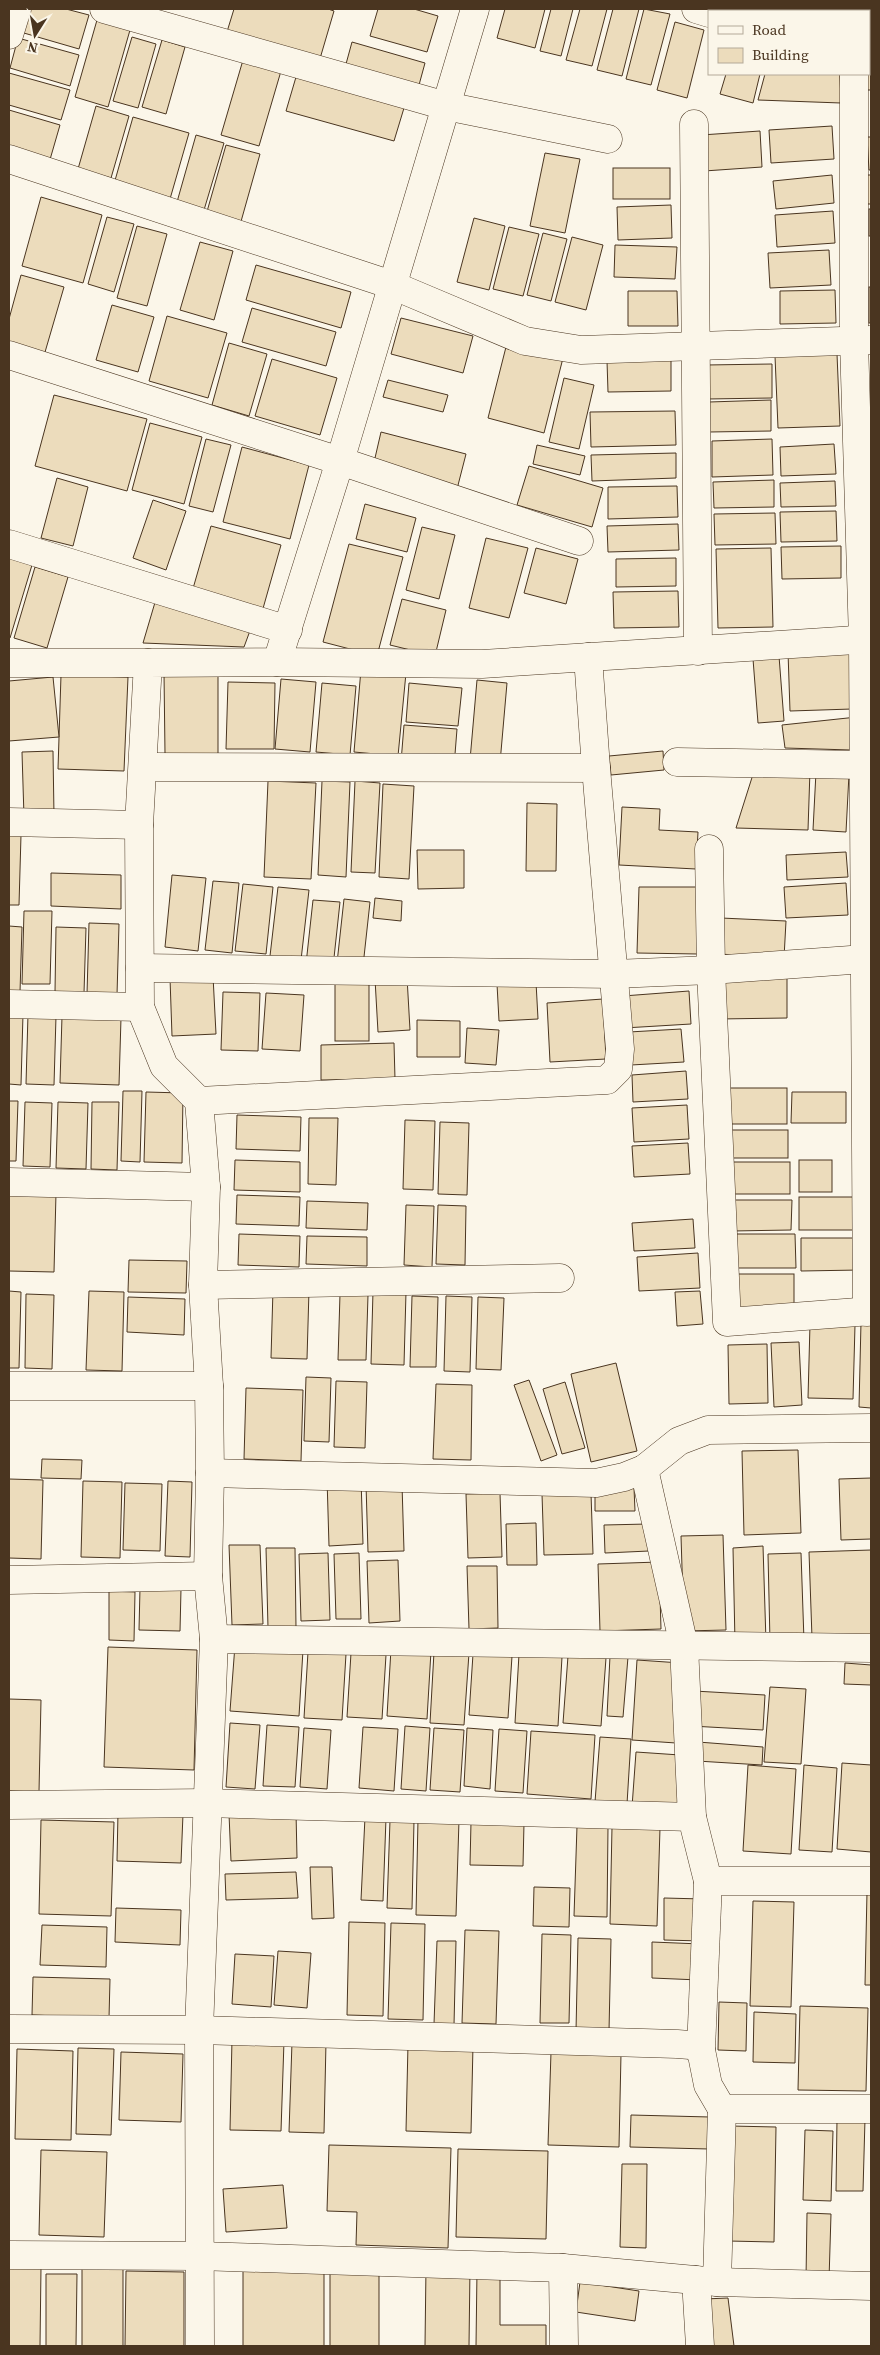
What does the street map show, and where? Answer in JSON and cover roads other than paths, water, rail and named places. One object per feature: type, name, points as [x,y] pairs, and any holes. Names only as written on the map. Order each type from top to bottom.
[{"type":"street","points":[[9,35],[17,9]]},
{"type":"street","points":[[104,9],[446,106],[608,139]]},
{"type":"street","points":[[277,662],[340,461],[475,9]]},
{"type":"street","points":[[709,849],[711,970],[727,1322],[869,1311],[863,765],[867,640],[863,340],[854,75]]},
{"type":"street","points":[[694,124],[698,651]]},
{"type":"street","points":[[9,159],[392,285],[525,341],[580,350],[863,340]]},
{"type":"street","points":[[9,355],[340,461],[579,541]]},
{"type":"street","points":[[9,544],[288,630]]},
{"type":"street","points":[[9,663],[277,662],[482,664],[867,640]]},
{"type":"street","points":[[199,1101],[608,1080],[618,1069],[620,1049],[588,657]]},
{"type":"street","points":[[148,662],[144,767],[139,825],[140,1007],[164,1066],[199,1101],[206,1187],[203,1285],[209,1386],[208,1576],[214,1639],[206,1803],[199,2030],[200,2346]]},
{"type":"street","points":[[677,762],[863,765]]},
{"type":"street","points":[[144,767],[596,768]]},
{"type":"street","points":[[9,822],[139,825]]},
{"type":"street","points":[[140,968],[614,974],[711,970],[865,959]]},
{"type":"street","points":[[9,1004],[140,1007]]},
{"type":"street","points":[[9,1182],[206,1187]]},
{"type":"street","points":[[203,1285],[560,1278]]},
{"type":"street","points":[[9,1386],[209,1386]]},
{"type":"street","points":[[210,1473],[596,1483],[624,1477],[644,1469],[679,1441],[708,1430],[871,1428]]},
{"type":"street","points":[[644,1469],[684,1646],[692,1817],[708,1881],[701,2050],[708,2085],[722,2109],[700,2346]]},
{"type":"street","points":[[9,1580],[208,1576]]},
{"type":"street","points":[[214,1639],[871,1648]]},
{"type":"street","points":[[9,1805],[206,1803],[692,1817]]},
{"type":"street","points":[[708,1881],[871,1881]]},
{"type":"street","points":[[9,2029],[199,2030],[676,2044],[690,2045],[701,2050]]},
{"type":"street","points":[[722,2109],[871,2109]]},
{"type":"street","points":[[9,2254],[199,2256],[563,2268],[707,2281],[871,2286]]},
{"type":"street","points":[[563,2268],[564,2346]]}]
